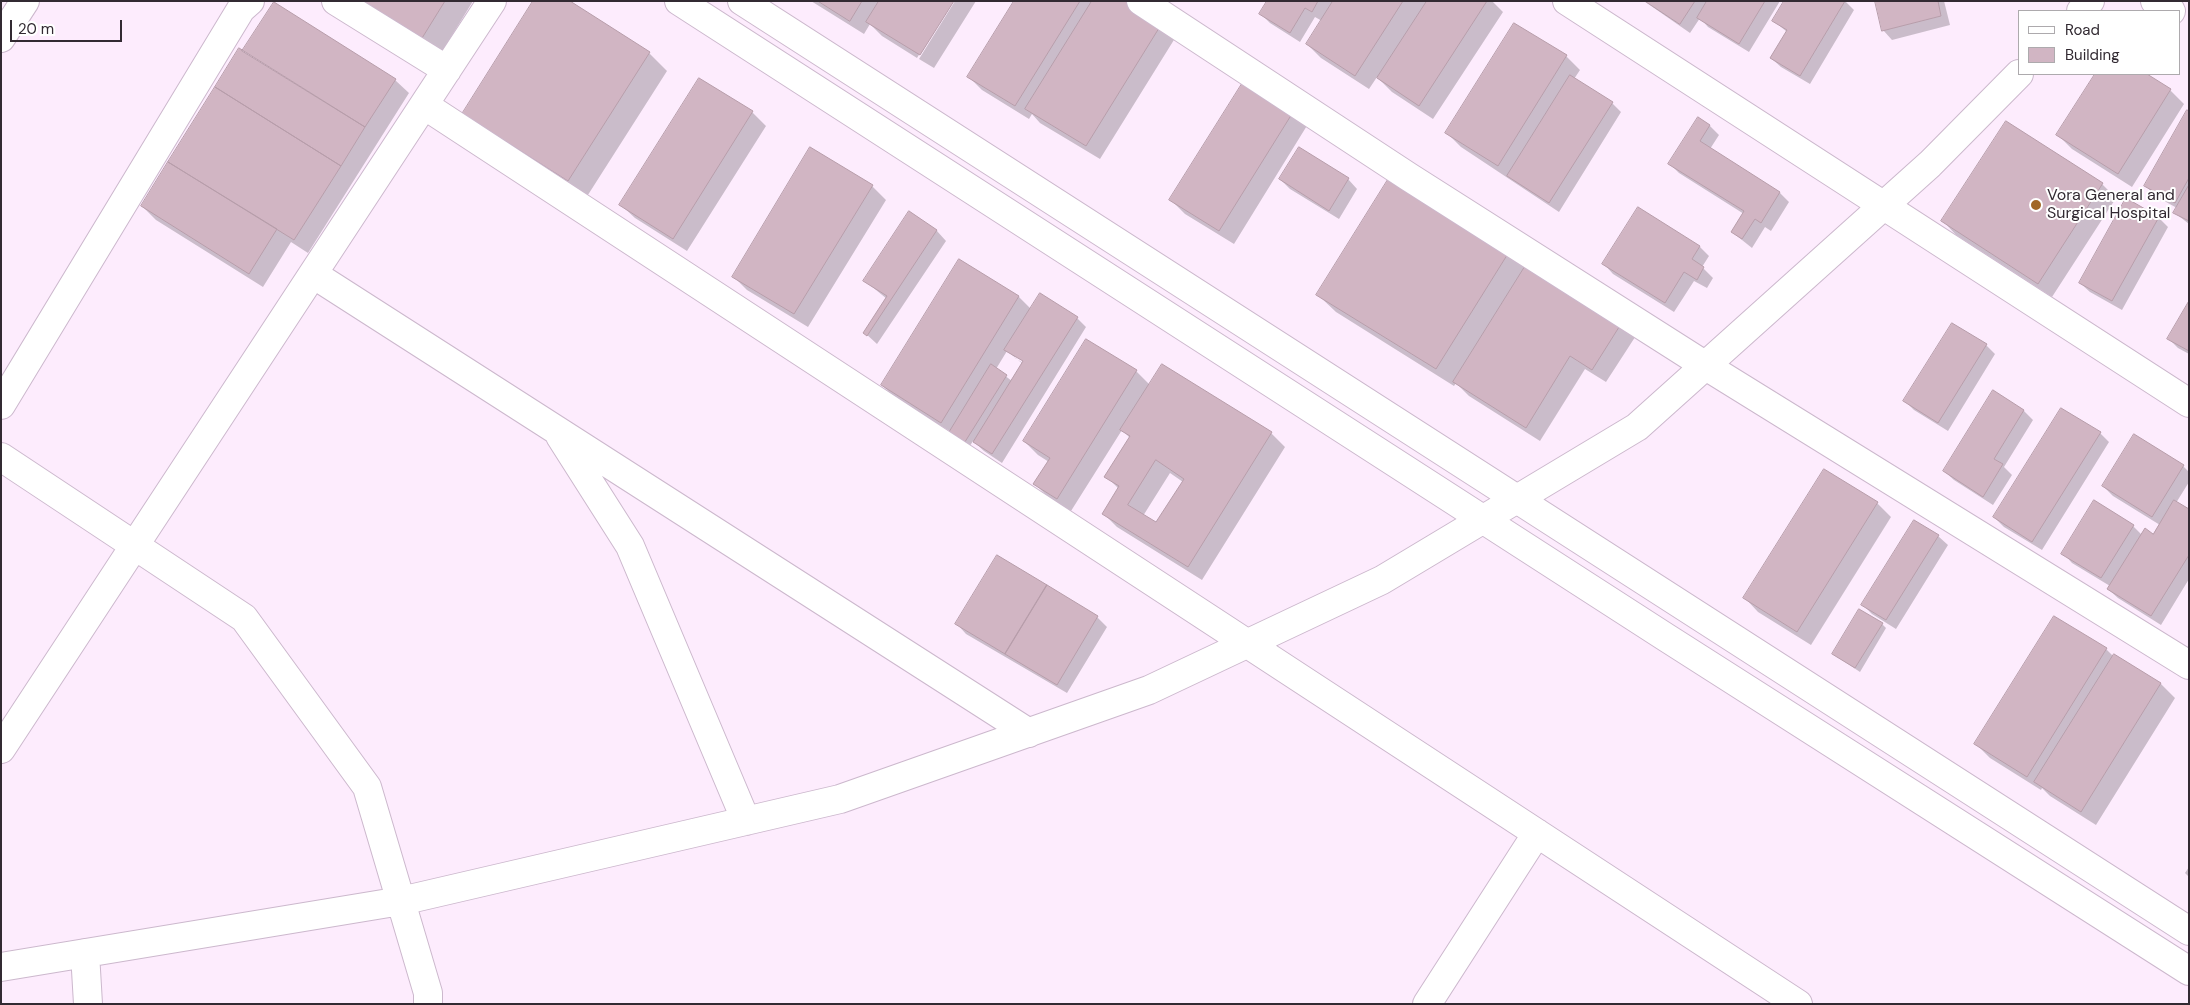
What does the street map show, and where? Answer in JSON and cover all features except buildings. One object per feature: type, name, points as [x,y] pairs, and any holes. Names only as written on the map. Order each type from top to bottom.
[{"type":"street","points":[[1,38],[25,1]]},
{"type":"street","points":[[1,404],[241,9],[250,1]]},
{"type":"street","points":[[336,1],[447,70]]},
{"type":"street","points":[[1,749],[492,1]]},
{"type":"street","points":[[680,1],[709,9],[1484,519],[2189,971]]},
{"type":"street","points":[[742,1],[2189,931]]},
{"type":"street","points":[[1141,1],[1409,177],[1706,366],[2189,666]]},
{"type":"street","points":[[1567,1],[2189,403]]},
{"type":"street","points":[[2081,10],[2090,1]]},
{"type":"street","points":[[2155,1],[2169,10]]},
{"type":"street","points":[[1,967],[400,901],[840,799],[1150,690],[1382,580],[1637,427],[1930,164],[2018,75]]},
{"type":"street","points":[[424,105],[1798,1004]]},
{"type":"street","points":[[313,274],[1029,732]]},
{"type":"street","points":[[555,429],[630,546],[746,821]]},
{"type":"street","points":[[1,457],[244,618],[367,787],[428,993],[428,1004]]},
{"type":"street","points":[[1427,1004],[1536,833]]},
{"type":"street","points":[[85,953],[88,1004]]},
{"type":"place","name":"Vora General and Surgical Hospital","points":[[2036,205]]}]
